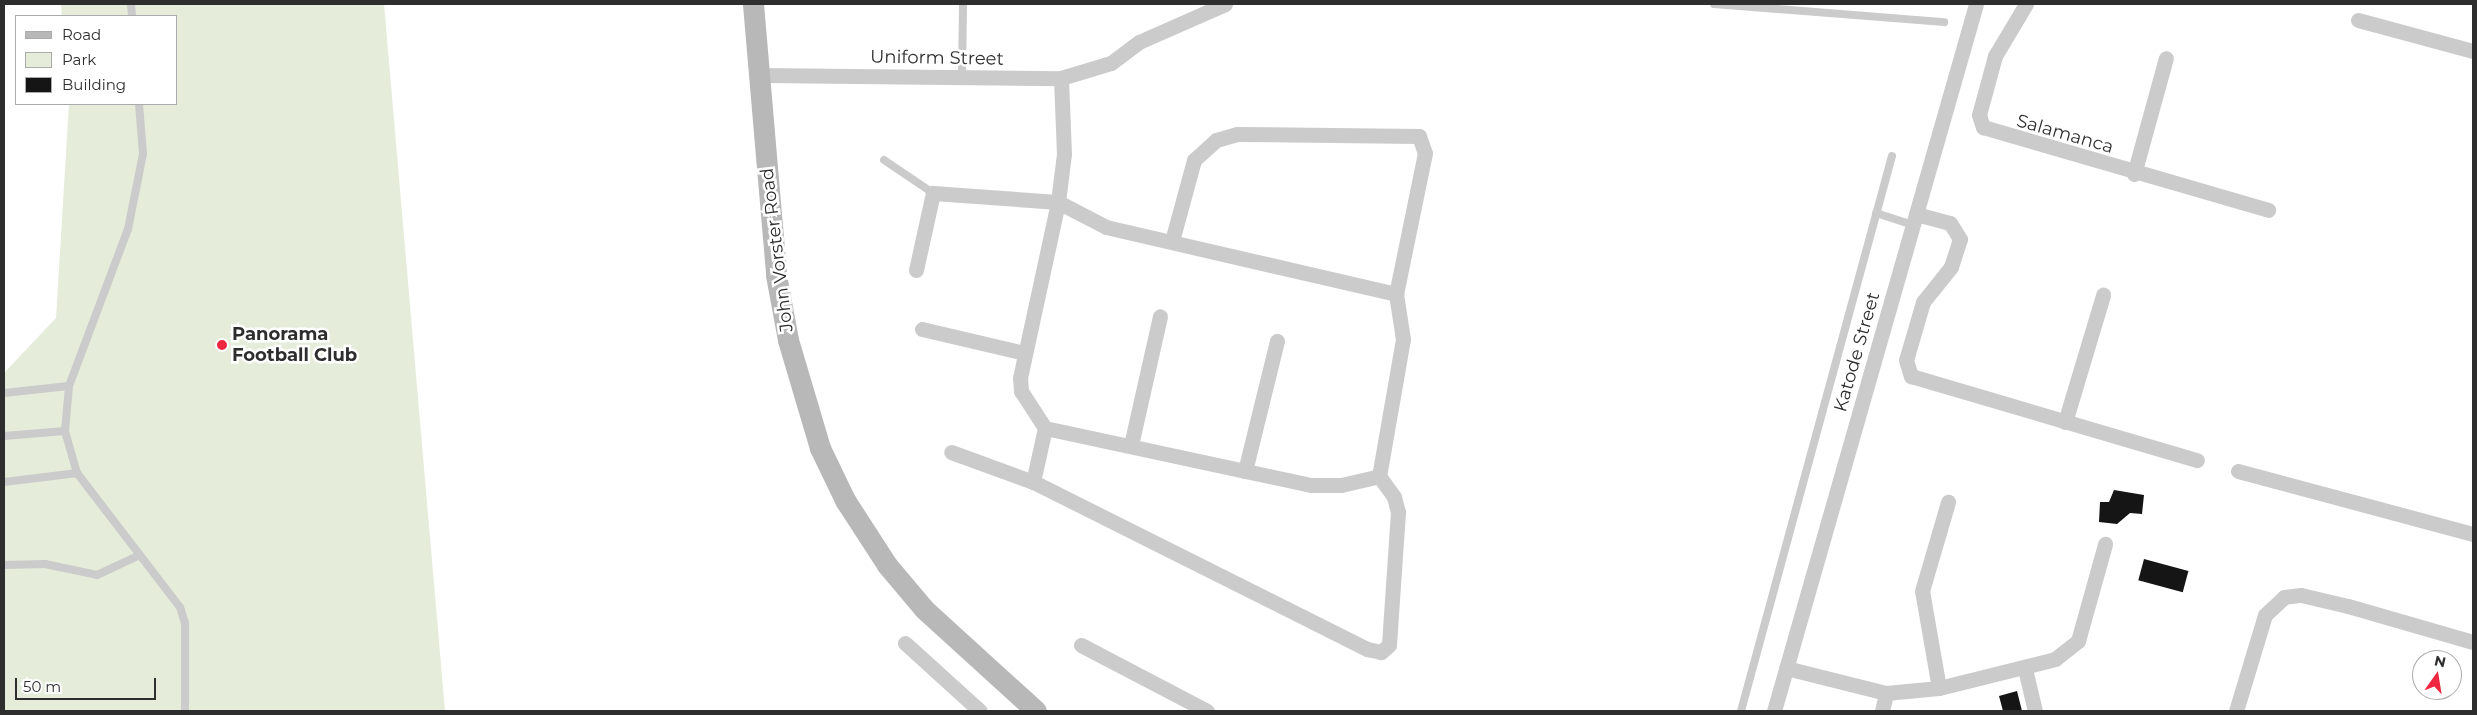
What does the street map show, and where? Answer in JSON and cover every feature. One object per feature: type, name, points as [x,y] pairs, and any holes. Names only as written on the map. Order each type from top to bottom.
[{"type":"street","name":"John Vorster Road","points":[[753,4],[782,307],[820,448],[845,500],[887,565],[924,609],[1036,711]]},
{"type":"street","name":"Uniform Street","points":[[760,75],[1062,78],[1111,63],[1147,37],[1225,4]]},
{"type":"street","name":"Katode Street","points":[[1774,711],[1976,4]]},
{"type":"street","name":"Salamanca","points":[[2026,4],[1995,56],[1980,125],[1990,132],[2134,174],[2268,210]]},
{"type":"street","points":[[2358,20],[2473,50]]},
{"type":"street","points":[[2134,174],[2166,58]]},
{"type":"street","points":[[1033,482],[1045,428],[1021,391],[1024,353],[1058,202],[1064,154],[1062,78]]},
{"type":"street","points":[[951,452],[1033,482],[1368,649],[1381,652],[1391,640],[1398,512],[1394,497],[1379,476],[1403,339],[1396,294],[1425,154],[1419,136],[1237,134],[1216,140],[1194,160],[1172,241]]},
{"type":"street","points":[[916,270],[933,193],[1058,202],[1088,222],[1396,294]]},
{"type":"street","points":[[1914,220],[1950,223],[1960,239],[1951,267],[1923,302],[1906,360],[1908,373],[2064,422],[2197,460]]},
{"type":"street","points":[[2064,422],[2102,295]]},
{"type":"street","points":[[1131,445],[1160,316]]},
{"type":"street","points":[[922,329],[1024,353]]},
{"type":"street","points":[[1246,472],[1277,341]]},
{"type":"street","points":[[1045,428],[1131,445],[1246,472],[1326,486],[1379,476]]},
{"type":"street","points":[[2238,471],[2473,534]]},
{"type":"street","points":[[1939,688],[1922,591],[1948,502]]},
{"type":"street","points":[[1786,668],[1886,693],[1939,688],[2025,669],[2064,655],[2078,641],[2105,544]]},
{"type":"street","points":[[2236,711],[2258,634],[2273,604],[2301,595],[2473,642]]},
{"type":"street","points":[[905,643],[980,711]]},
{"type":"street","points":[[1081,645],[1207,711]]},
{"type":"street","points":[[2025,669],[2035,711]]},
{"type":"street","points":[[1882,711],[1886,693]]},
{"type":"lane","points":[[962,77],[963,4]]},
{"type":"lane","points":[[1714,4],[1944,22]]},
{"type":"lane","points":[[139,105],[142,154],[128,229],[69,386],[65,430],[77,473],[180,607],[185,623],[185,711]]},
{"type":"lane","points":[[1741,711],[1892,156]]},
{"type":"lane","points":[[884,160],[933,193]]},
{"type":"lane","points":[[1876,214],[1914,220]]},
{"type":"lane","points":[[4,393],[69,386]]},
{"type":"lane","points":[[4,436],[65,430]]},
{"type":"lane","points":[[4,482],[77,473]]},
{"type":"lane","points":[[4,566],[46,564],[97,575],[140,555]]},
{"type":"green space","name":"Panorama Football Club","points":[[61,4],[384,4],[445,711],[4,711],[4,373],[56,318],[69,105],[178,105],[178,15],[62,15]]},
{"type":"building","points":[[2114,490],[2144,495],[2142,514],[2130,513],[2117,524],[2099,522],[2100,502],[2109,502]]},
{"type":"building","points":[[2144,559],[2188,571],[2183,592],[2138,580]]},
{"type":"building","points":[[2017,691],[2022,711],[2003,711],[1999,696]]},
{"type":"place","name":"Panorama Football Club","points":[[222,345]]}]
